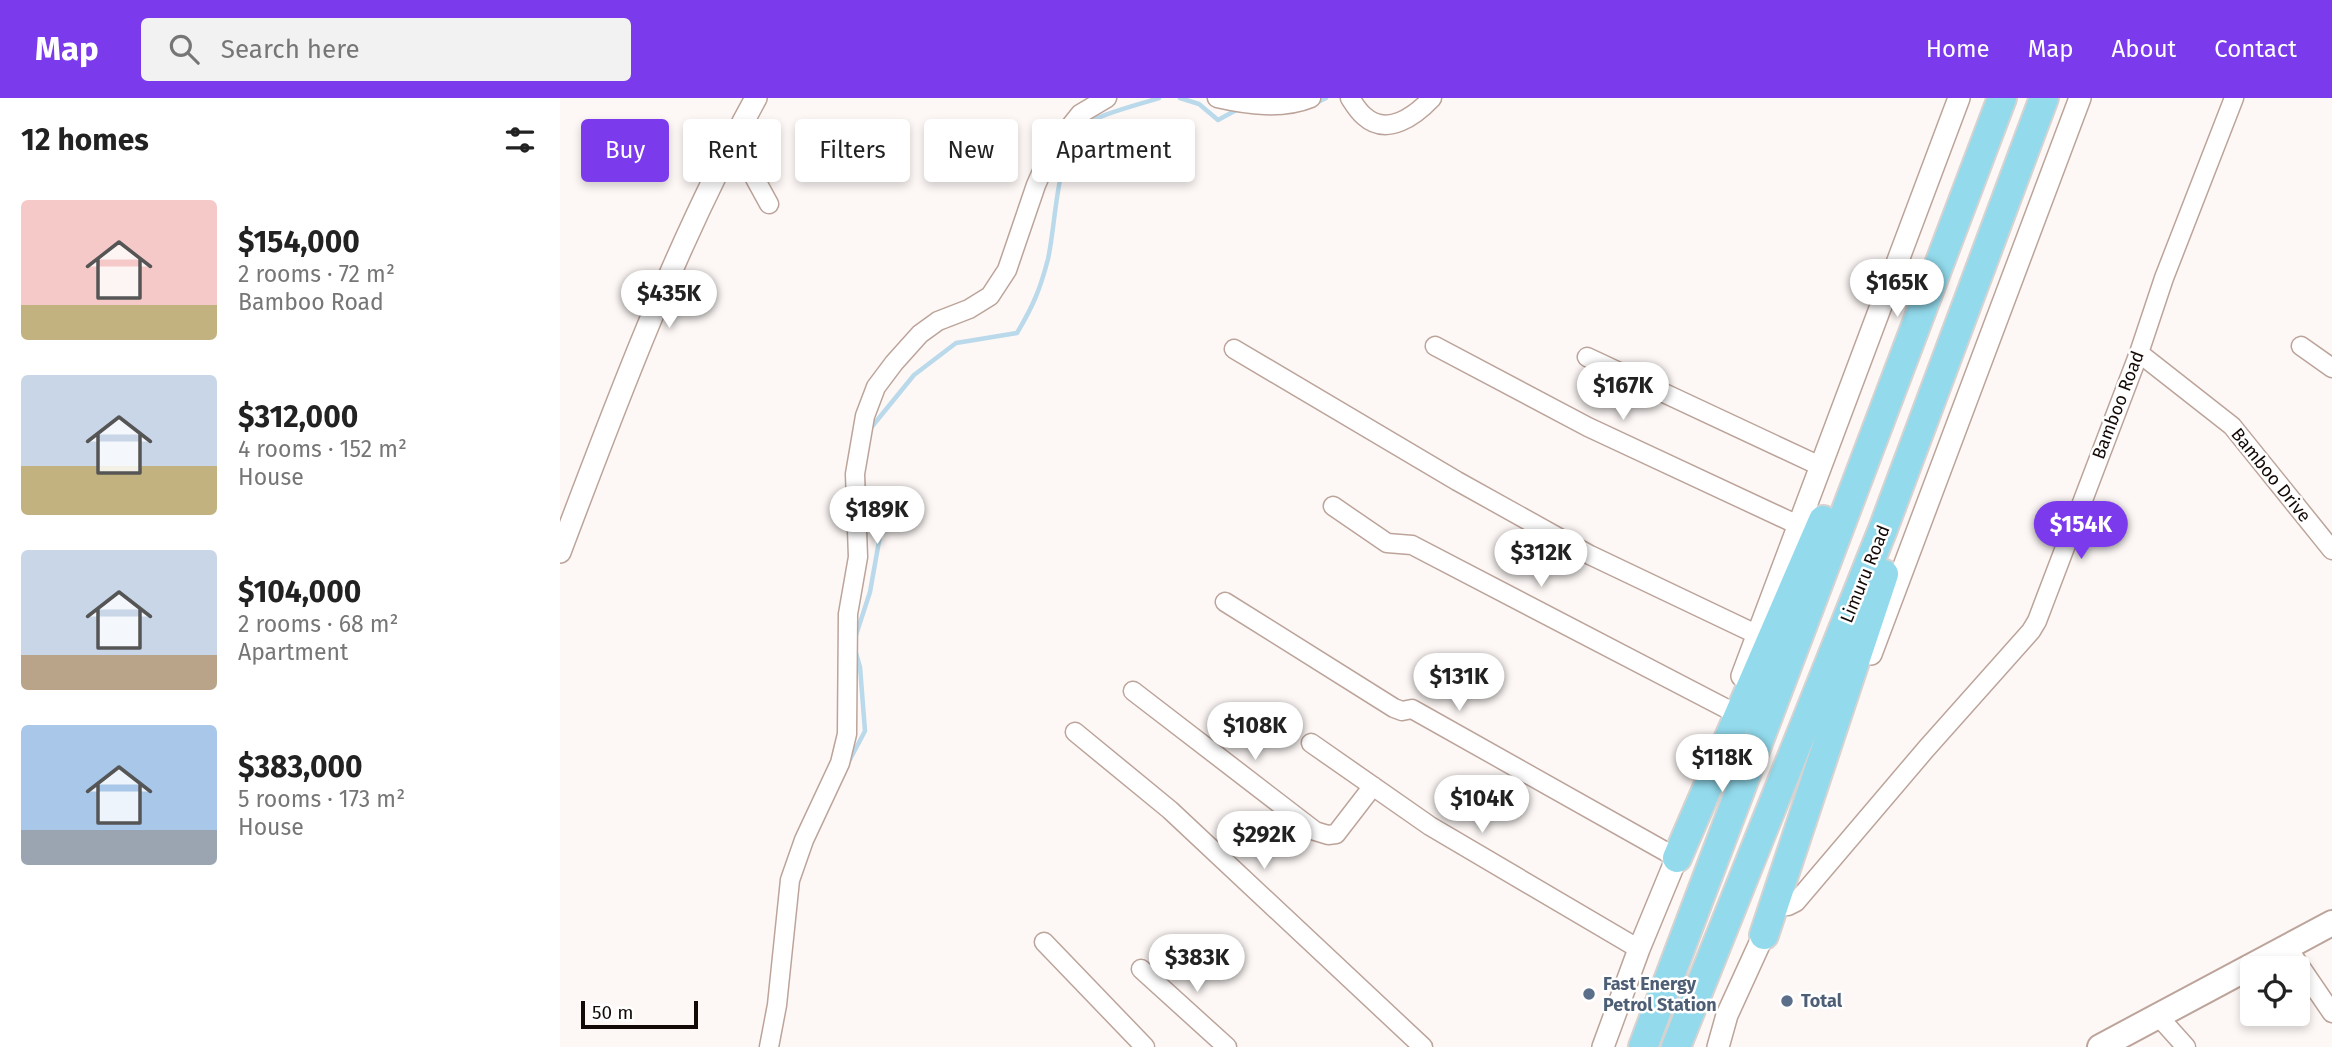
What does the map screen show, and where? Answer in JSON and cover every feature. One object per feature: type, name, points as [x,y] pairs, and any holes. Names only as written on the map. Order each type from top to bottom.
[{"type":"highway","points":[[1643,1046],[2002,98]]},
{"type":"highway","name":"Limuru Road","points":[[1676,1047],[1883,529],[2044,98]]},
{"type":"highway","points":[[1677,858],[1976,166]]},
{"type":"highway","points":[[1764,935],[2018,170]]},
{"type":"main road","points":[[2100,1047],[2332,923]]},
{"type":"street","points":[[744,119],[756,98]]},
{"type":"street","points":[[769,1047],[777,1006],[790,880],[804,840],[840,763],[847,734],[848,614],[858,557],[855,474],[865,416],[877,387],[920,334],[938,321],[969,309],[990,296],[1007,270],[1052,149],[1080,114],[1107,98]]},
{"type":"street","points":[[1217,98],[1267,105],[1296,104],[1311,98]]},
{"type":"street","points":[[1350,98],[1364,116],[1375,123],[1386,125],[1401,122],[1419,112],[1432,98]]},
{"type":"street","points":[[1603,1047],[1639,949],[1677,858],[1729,710],[1959,98]]},
{"type":"street","points":[[1718,1047],[1727,1015],[1764,935],[2080,98]]},
{"type":"street","name":"Bamboo Road","points":[[1775,906],[1788,906],[1796,902],[2031,631],[2055,576],[2139,353],[2164,278],[2234,98]]},
{"type":"street","points":[[560,552],[622,385],[712,182]]},
{"type":"street","points":[[757,182],[769,204]]},
{"type":"street","points":[[1435,346],[1588,427],[1798,525]]},
{"type":"street","points":[[2301,346],[2332,368]]},
{"type":"street","points":[[1234,349],[1457,481],[1590,555],[1758,635]]},
{"type":"street","name":"Bamboo Drive","points":[[2139,353],[2232,426],[2332,550]]},
{"type":"street","points":[[1587,357],[1820,467]]},
{"type":"street","points":[[1333,506],[1387,543],[1412,545],[1729,710]]},
{"type":"street","points":[[1225,602],[1394,708],[1402,711],[1412,709],[1677,858]]},
{"type":"street","points":[[1133,691],[1315,831],[1328,835],[1336,834],[1374,786]]},
{"type":"street","points":[[1075,732],[1170,810],[1423,1047]]},
{"type":"street","points":[[1311,743],[1430,826],[1639,949]]},
{"type":"street","points":[[1044,942],[1145,1047]]},
{"type":"street","points":[[2287,947],[2332,1013]]},
{"type":"street","points":[[1141,969],[1227,1047]]},
{"type":"street","points":[[2159,1017],[2186,1047]]},
{"type":"waterway","points":[[870,429],[914,375],[956,343],[1017,333],[1036,298],[1045,270],[1061,173],[1072,141],[1080,129],[1094,120],[1159,98]]},
{"type":"waterway","points":[[1180,98],[1199,104],[1218,120],[1240,108]]},
{"type":"waterway","points":[[1316,103],[1326,98]]},
{"type":"waterway","points":[[855,638],[870,592],[881,530],[863,489]]},
{"type":"waterway","points":[[847,765],[865,731],[860,667],[856,653]]},
{"type":"place","name":"Fast Energy Petrol Station","points":[[1589,994]]},
{"type":"place","name":"Total","points":[[1787,1001]]}]
